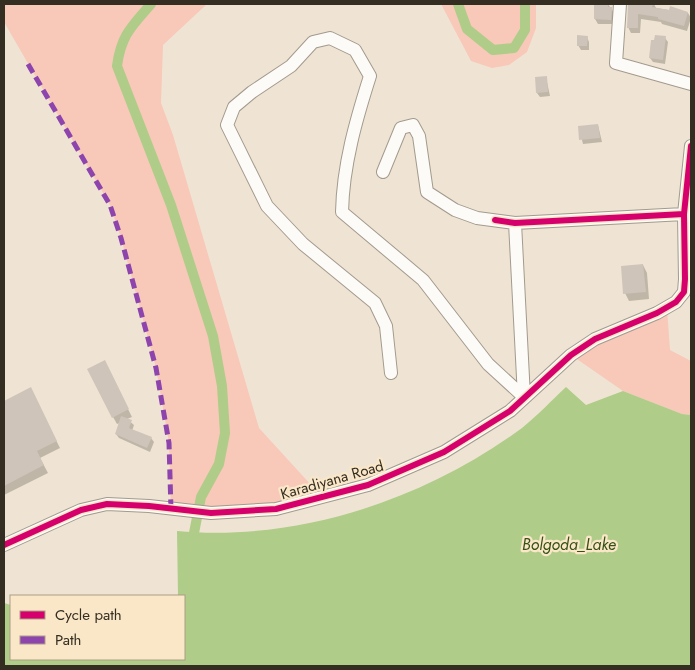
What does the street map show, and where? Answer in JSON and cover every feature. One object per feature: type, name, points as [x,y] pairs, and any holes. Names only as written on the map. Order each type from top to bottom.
[{"type":"street","points":[[620,4],[616,64],[691,84]]},
{"type":"street","points":[[391,374],[386,326],[376,303],[304,244],[268,206],[227,125],[234,107],[291,66],[313,42],[330,38],[355,50],[370,76],[353,130],[342,192],[342,212],[423,280],[488,364],[524,397]]},
{"type":"street","points":[[383,172],[401,128],[413,125],[420,136],[427,192],[455,210],[477,218],[515,223],[684,214]]},
{"type":"street","name":"Karadiyana Road","points":[[4,545],[81,510],[98,506],[149,506],[211,514],[276,509],[368,485],[444,452],[503,415],[571,354],[594,339],[658,313],[676,302],[684,292],[684,214],[691,146]]},
{"type":"street","points":[[515,223],[524,397]]},
{"type":"shaded area","points":[[4,4],[207,4],[163,45],[161,103],[173,135],[259,428],[323,498],[276,509],[171,510],[169,443],[156,368],[121,238],[110,205],[4,22]]},
{"type":"shaded area","points":[[441,4],[536,4],[536,28],[527,52],[509,65],[492,68],[471,61]]},
{"type":"shaded area","points":[[667,309],[670,350],[691,361],[691,415],[682,414],[623,391],[571,355]]},
{"type":"water","name":"Bolgoda_Lake","points":[[566,387],[586,405],[623,391],[682,414],[691,415],[691,666],[4,666],[4,603],[10,605],[10,660],[185,660],[185,595],[178,595],[177,531],[223,533],[268,530],[358,511],[402,495],[444,476],[484,454],[522,428]]},
{"type":"building","points":[[594,4],[608,4],[608,7],[612,7],[611,20],[594,19]]},
{"type":"building","points":[[628,4],[653,4],[652,7],[669,10],[670,6],[688,12],[684,26],[658,19],[658,17],[638,14],[638,28],[627,28]]},
{"type":"building","points":[[577,35],[588,36],[587,46],[577,46]]},
{"type":"building","points":[[655,35],[666,36],[663,60],[649,58],[651,40],[654,40]]},
{"type":"building","points":[[547,76],[548,92],[536,93],[535,77]]},
{"type":"building","points":[[598,124],[600,138],[579,140],[578,126]]},
{"type":"building","points":[[643,264],[646,292],[623,294],[621,266]]},
{"type":"building","points":[[105,360],[129,409],[112,418],[87,369]]},
{"type":"building","points":[[31,387],[57,441],[37,451],[44,465],[4,486],[4,401]]},
{"type":"building","points":[[121,416],[132,420],[129,428],[152,437],[147,448],[115,434]]},
{"type":"waterway","points":[[151,4],[128,32],[121,46],[117,66],[171,205],[213,336],[222,386],[225,433],[219,464],[201,497],[194,533]]},
{"type":"waterway","points":[[458,4],[467,29],[493,50],[514,48],[525,30],[525,4]]},
{"type":"marked path","points":[[28,64],[110,205],[121,238],[156,368],[169,443],[171,510]]},
{"type":"cycle path","points":[[4,545],[81,510],[107,504],[149,506],[211,513],[276,509],[368,485],[444,452],[510,411],[571,355],[595,339],[657,313],[676,302],[684,292],[684,214],[691,146]]},
{"type":"cycle path","points":[[495,220],[515,223],[684,214]]}]
